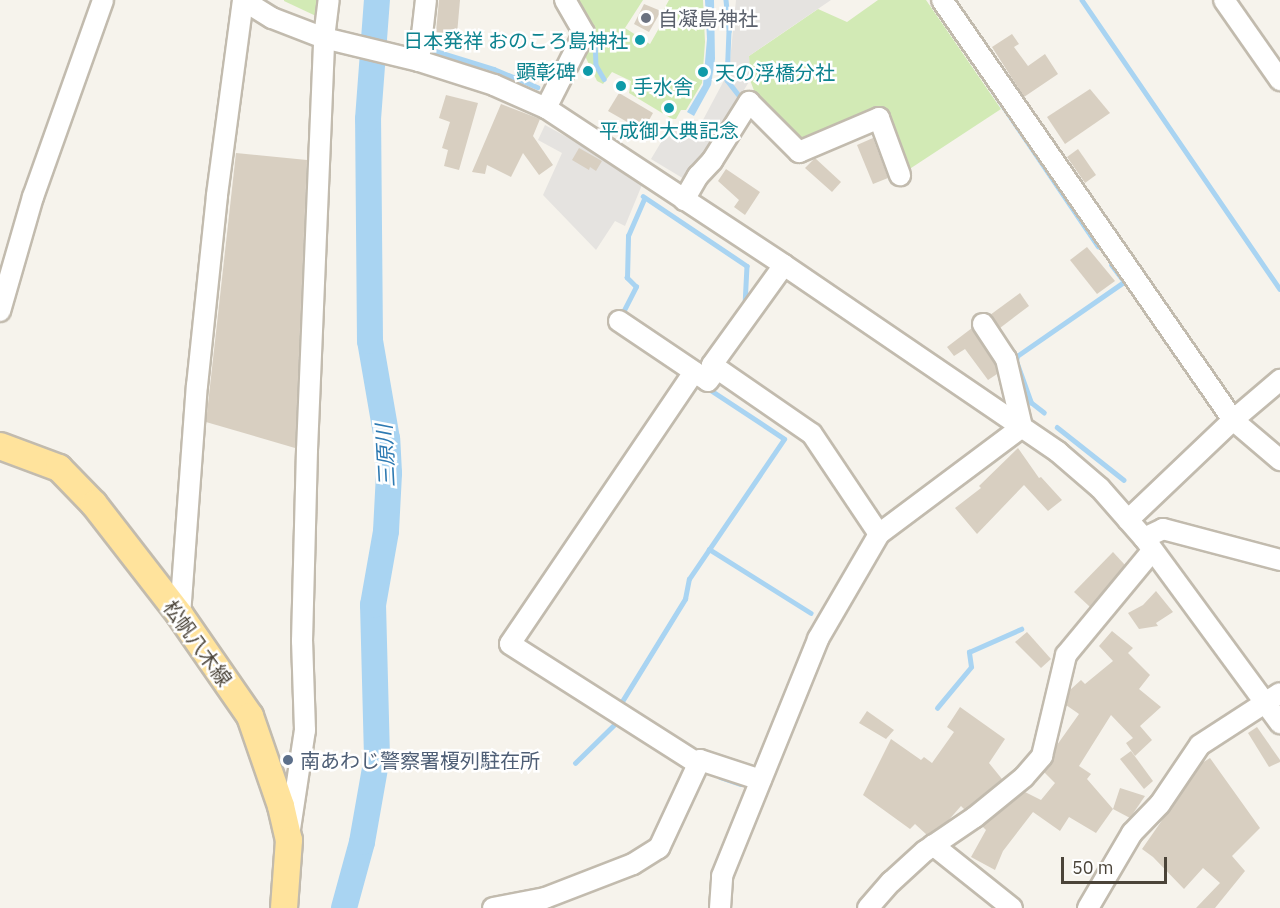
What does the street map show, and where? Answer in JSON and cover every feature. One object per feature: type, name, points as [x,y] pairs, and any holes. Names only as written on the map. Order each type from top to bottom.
[{"type":"main road","name":"松帆八木線","points":[[0,446],[58,468],[94,504],[180,615],[250,716],[281,806],[289,840],[284,908]]},
{"type":"street","points":[[0,310],[33,197],[103,0]]},
{"type":"street","points":[[180,615],[186,513],[217,195],[243,0],[272,18],[324,38],[415,60],[494,85],[546,108],[784,265],[1022,427],[1075,466],[1100,488],[1128,520],[1272,698],[1280,723]]},
{"type":"street","points":[[289,840],[305,730],[302,641],[307,450],[324,38],[329,0]]},
{"type":"street","points":[[415,60],[426,0]]},
{"type":"street","points":[[546,108],[584,33],[565,0]]},
{"type":"street","points":[[942,0],[1233,420],[1280,460]]},
{"type":"street","points":[[1224,0],[1280,80]]},
{"type":"street","points":[[684,200],[749,102],[799,152],[879,118],[900,175]]},
{"type":"street","points":[[784,265],[712,365],[812,434],[879,534]]},
{"type":"street","points":[[619,321],[708,381],[717,369]]},
{"type":"street","points":[[983,324],[1006,359],[1022,427]]},
{"type":"street","points":[[694,372],[510,644],[697,763]]},
{"type":"street","points":[[1128,520],[1233,420],[1280,380]]},
{"type":"street","points":[[720,908],[722,876],[818,639],[879,534],[1022,427]]},
{"type":"street","points":[[868,908],[891,882],[933,845],[975,817],[1006,792],[1024,777],[1042,756],[1066,656],[1148,544],[1163,529],[1280,560]]},
{"type":"street","points":[[1088,908],[1132,833],[1160,804],[1200,745],[1272,698]]},
{"type":"street","points":[[492,908],[555,894],[633,864],[658,848],[700,760],[761,780]]},
{"type":"street","points":[[933,845],[1012,908]]},
{"type":"green space","points":[[319,0],[316,16],[284,1]]},
{"type":"green space","points":[[577,0],[643,0],[625,28],[650,44],[667,14],[663,11],[669,0],[703,0],[705,42],[702,83],[686,110],[681,110],[676,119],[672,119],[629,93],[631,81],[612,72],[603,84],[597,81],[586,58],[586,49],[596,33]]},
{"type":"green space","points":[[878,0],[926,0],[1001,109],[905,172],[882,109],[802,146],[758,101],[750,80],[749,56],[818,9],[847,22]]},
{"type":"shaded area","points":[[736,0],[831,0],[749,56],[750,80],[689,182],[651,159],[672,124],[693,136],[704,118],[729,71]]},
{"type":"shaded area","points":[[545,125],[605,158],[642,185],[625,226],[615,221],[596,250],[543,195],[562,153],[538,140]]},
{"type":"water","points":[[705,0],[714,0],[715,59],[711,85],[694,116],[687,112],[703,85],[707,39]]},
{"type":"building","points":[[439,0],[460,0],[457,34],[436,32]]},
{"type":"building","points":[[644,4],[661,11],[649,32],[634,24]]},
{"type":"building","points":[[1012,34],[1019,44],[1014,47],[1028,66],[1045,54],[1058,74],[1024,97],[992,47]]},
{"type":"building","points":[[1090,89],[1110,113],[1065,144],[1047,117]]},
{"type":"building","points":[[619,93],[653,113],[643,131],[608,111]]},
{"type":"building","points":[[446,95],[478,103],[459,170],[444,166],[448,150],[442,148],[450,122],[439,118]]},
{"type":"building","points":[[501,104],[540,119],[533,136],[553,165],[539,175],[523,153],[511,177],[487,165],[485,174],[472,172]]},
{"type":"building","points":[[873,138],[888,178],[873,184],[857,145]]},
{"type":"building","points":[[579,148],[602,161],[596,171],[590,167],[589,170],[572,160]]},
{"type":"building","points":[[1078,149],[1096,175],[1085,183],[1067,157]]},
{"type":"building","points":[[236,153],[307,160],[295,448],[206,422]]},
{"type":"building","points":[[815,158],[841,182],[832,192],[805,168]]},
{"type":"building","points":[[726,169],[760,192],[745,215],[734,207],[739,200],[718,181]]},
{"type":"building","points":[[1087,247],[1115,281],[1097,294],[1070,260]]},
{"type":"building","points":[[1020,293],[1029,306],[1000,328],[990,315]]},
{"type":"building","points":[[972,328],[995,364],[997,374],[988,380],[965,349],[954,356],[947,347]]},
{"type":"building","points":[[1018,448],[1039,478],[1041,477],[1062,500],[1048,511],[1024,485],[977,534],[955,508],[981,488],[979,486]]},
{"type":"building","points":[[1113,552],[1125,565],[1090,607],[1074,592]]},
{"type":"building","points":[[1156,591],[1173,612],[1156,623],[1158,626],[1139,629],[1128,613],[1143,605]]},
{"type":"building","points":[[1112,631],[1133,648],[1128,653],[1150,675],[1139,689],[1161,707],[1140,726],[1152,740],[1135,756],[1126,743],[1133,738],[1111,715],[1079,766],[1091,774],[1087,779],[1113,809],[1096,833],[1069,817],[1060,831],[1033,812],[1003,851],[995,870],[971,857],[986,830],[982,826],[1025,792],[1041,800],[1055,783],[1044,772],[1053,759],[1057,745],[1079,714],[1066,705],[1070,690],[1081,680],[1085,684],[1113,661],[1099,646]]},
{"type":"building","points":[[1027,632],[1051,659],[1041,668],[1015,642]]},
{"type":"building","points":[[960,707],[1005,739],[989,763],[1002,779],[965,810],[961,806],[947,822],[927,835],[915,824],[910,829],[863,795],[891,739],[921,760],[924,757],[932,763],[954,732],[947,727]]},
{"type":"building","points":[[867,711],[894,730],[886,739],[859,723]]},
{"type":"building","points":[[1257,727],[1280,762],[1269,767],[1248,733]]},
{"type":"building","points":[[1131,751],[1153,781],[1144,789],[1120,759]]},
{"type":"building","points":[[1210,758],[1260,828],[1232,856],[1245,871],[1215,908],[1196,908],[1220,883],[1203,868],[1184,889],[1142,849],[1202,763]]},
{"type":"building","points":[[1120,788],[1145,796],[1130,818],[1113,809]]},
{"type":"waterway","name":"三原川","points":[[344,908],[362,842],[377,757],[373,605],[386,531],[389,473],[387,439],[370,341],[368,119],[377,0]]},
{"type":"waterway","points":[[726,0],[729,31],[727,80],[742,99]]},
{"type":"waterway","points":[[1082,0],[1280,289]]},
{"type":"waterway","points":[[595,38],[596,65],[604,79]]},
{"type":"waterway","points":[[430,45],[429,49],[494,69],[537,87]]},
{"type":"waterway","points":[[968,54],[1098,246]]},
{"type":"waterway","points":[[643,196],[747,266],[745,306]]},
{"type":"waterway","points":[[621,316],[636,287],[627,278],[628,236],[644,199]]},
{"type":"waterway","points":[[1044,413],[1031,403],[1016,361],[1017,356],[1124,282],[1111,265]]},
{"type":"waterway","points":[[618,708],[685,599],[689,579],[784,439],[705,387]]},
{"type":"waterway","points":[[1057,427],[1124,480]]},
{"type":"waterway","points":[[709,549],[811,613]]},
{"type":"waterway","points":[[937,708],[971,667],[969,652],[1021,629]]},
{"type":"waterway","points":[[575,763],[620,719]]},
{"type":"waterway","points":[[720,777],[740,784]]},
{"type":"place","name":"自凝島神社","points":[[646,18]]},
{"type":"place","name":"日本発祥 おのころ島神社","points":[[640,40]]},
{"type":"place","name":"顕彰碑","points":[[588,71]]},
{"type":"place","name":"天の浮橋分社","points":[[703,72]]},
{"type":"place","name":"手水舎","points":[[621,86]]},
{"type":"place","name":"平成御大典記念","points":[[669,108]]},
{"type":"place","name":"南あわじ警察署榎列駐在所","points":[[288,760]]}]
